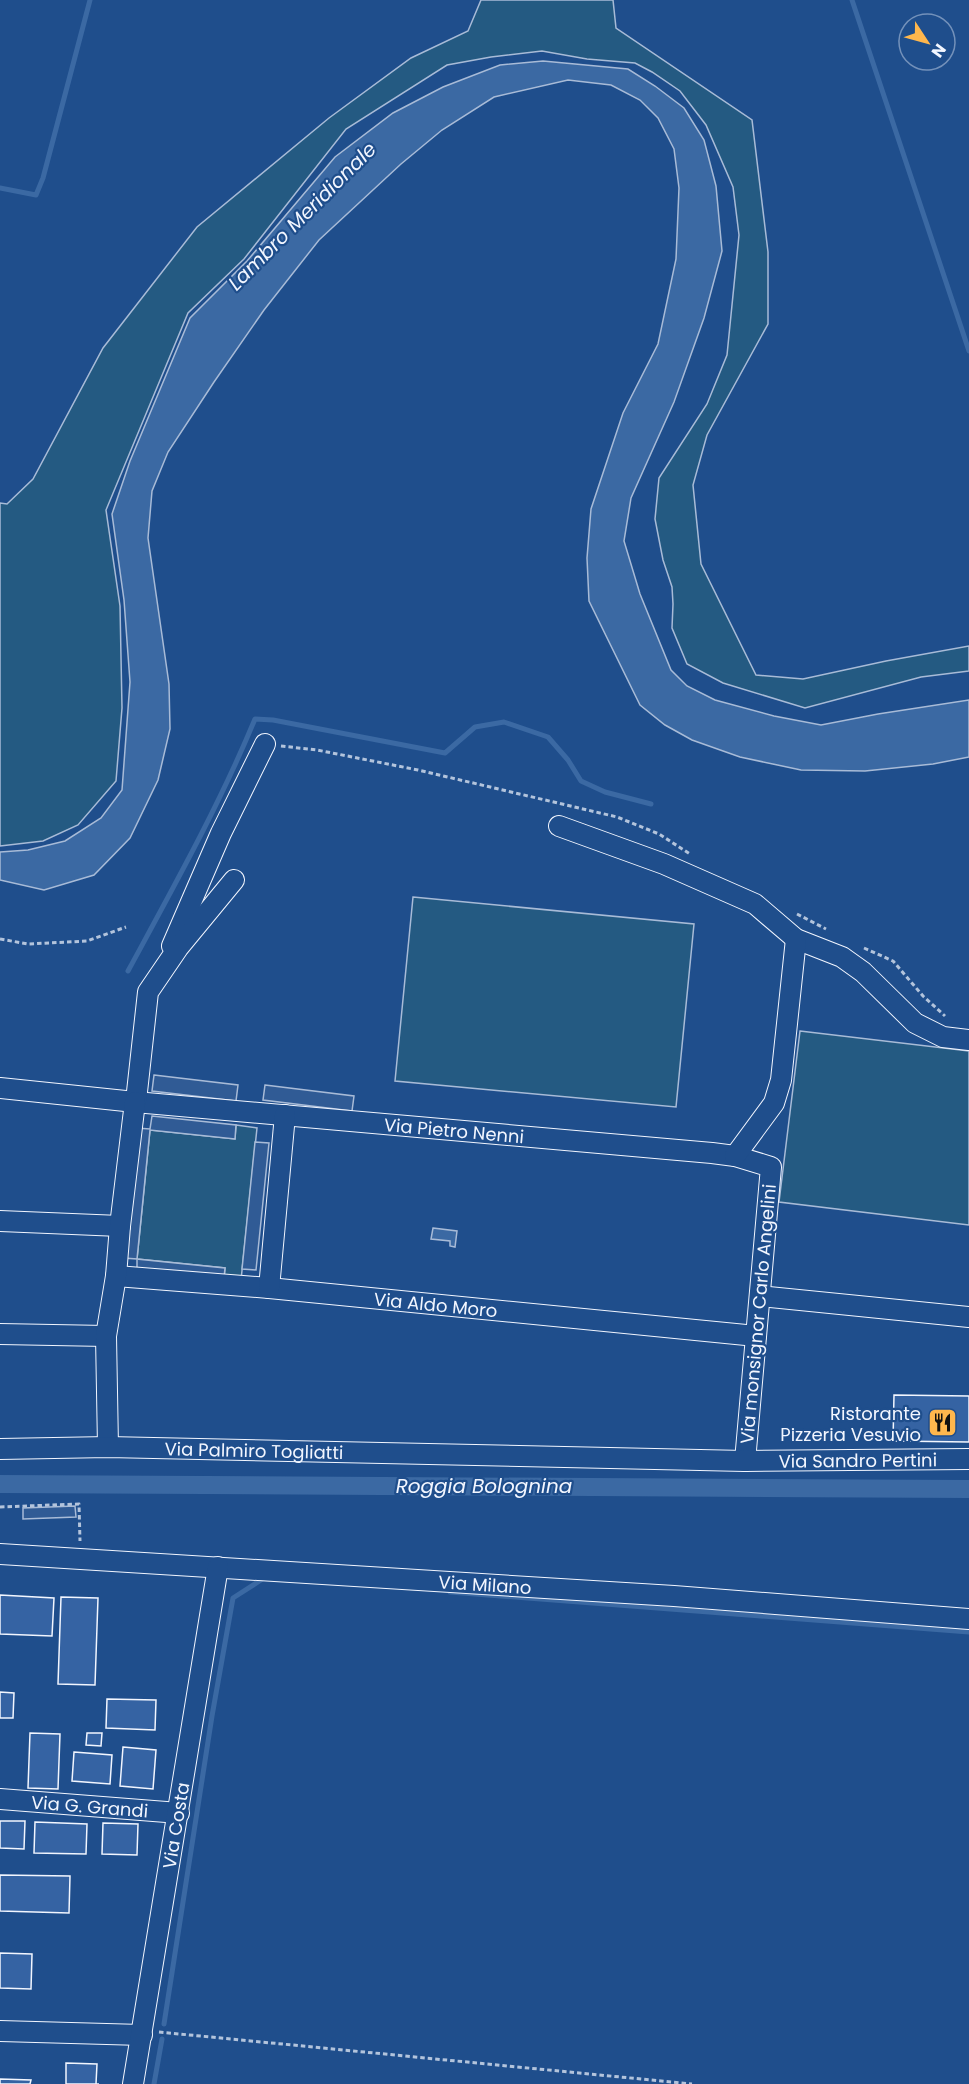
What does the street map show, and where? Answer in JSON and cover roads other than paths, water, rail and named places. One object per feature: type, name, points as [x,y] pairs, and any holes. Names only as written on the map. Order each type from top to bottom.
[{"type":"street","points":[[164,968],[180,923],[265,744]]},
{"type":"street","points":[[559,826],[664,864],[755,904],[796,939],[842,957],[863,972],[915,1023],[943,1037],[969,1040]]},
{"type":"street","points":[[108,1447],[106,1336],[116,1276],[148,992],[178,948],[234,880]]},
{"type":"street","points":[[735,1156],[774,1103],[781,1080],[796,939]]},
{"type":"street","name":"Via Pietro Nenni","points":[[0,1088],[735,1156],[771,1167]]},
{"type":"street","points":[[269,1288],[285,1115]]},
{"type":"street","name":"Via monsignor Carlo Angelini","points":[[745,1461],[771,1167]]},
{"type":"street","points":[[0,1221],[120,1226]]},
{"type":"street","name":"Via Aldo Moro","points":[[116,1276],[269,1288],[756,1336]]},
{"type":"street","points":[[760,1296],[969,1317]]},
{"type":"street","points":[[0,1334],[106,1336]]},
{"type":"street","name":"Via Palmiro Togliatti","points":[[0,1449],[108,1447],[745,1461]]},
{"type":"street","name":"Via Sandro Pertini","points":[[745,1461],[969,1459]]},
{"type":"street","name":"Via Milano","points":[[0,1554],[674,1596],[969,1619]]},
{"type":"street","name":"Via Costa","points":[[133,2084],[218,1567]]},
{"type":"street","name":"Via G. Grandi","points":[[0,1800],[179,1813]]},
{"type":"street","points":[[0,2031],[142,2035]]},
{"type":"water","name":"Lambro Meridionale","points":[[543,61],[628,69],[655,86],[684,108],[704,140],[716,186],[722,251],[704,318],[674,402],[631,498],[624,541],[640,594],[671,670],[687,686],[715,700],[774,716],[821,725],[969,700],[969,757],[933,764],[865,771],[801,770],[740,757],[692,740],[665,725],[640,705],[589,601],[587,558],[591,509],[623,413],[658,344],[676,259],[679,188],[674,149],[658,118],[640,100],[611,85],[568,80],[494,97],[442,130],[401,164],[319,240],[264,310],[168,452],[152,491],[148,538],[169,684],[170,729],[158,780],[130,838],[94,875],[44,890],[0,880],[0,852],[28,850],[65,841],[101,818],[122,790],[130,682],[124,600],[112,514],[130,461],[190,318],[247,261],[335,157],[393,113],[443,87],[500,65]]},
{"type":"water","points":[[433,1228],[457,1231],[455,1247],[450,1246],[450,1241],[431,1239]]},
{"type":"waterway","points":[[0,188],[36,195],[43,178],[90,0]]},
{"type":"waterway","points":[[852,0],[969,351]]},
{"type":"waterway","points":[[128,971],[211,815],[255,719],[273,720],[445,753],[475,727],[504,722],[548,737],[568,760],[581,781],[605,792],[651,804]]},
{"type":"waterway","name":"Roggia Bolognina","points":[[0,1484],[969,1489]]},
{"type":"waterway","points":[[164,2024],[212,1716],[233,1598],[264,1578]]},
{"type":"waterway","points":[[450,1592],[969,1632]]},
{"type":"waterway","points":[[154,2084],[162,2039]]},
{"type":"place","name":"Ristorante Pizzeria Vesuvio","points":[[942,1423]]}]
